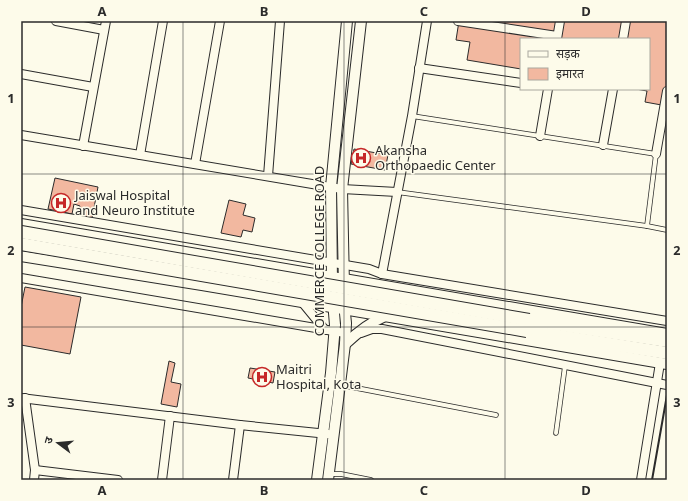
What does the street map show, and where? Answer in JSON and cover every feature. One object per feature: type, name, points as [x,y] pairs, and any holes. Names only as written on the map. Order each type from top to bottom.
[{"type":"main road","points":[[21,232],[528,326],[664,361]]},
{"type":"main road","points":[[21,244],[528,326],[667,341]]},
{"type":"street","points":[[56,21],[104,30]]},
{"type":"street","points":[[83,146],[106,21]]},
{"type":"street","points":[[140,155],[163,21]]},
{"type":"street","points":[[195,164],[220,21]]},
{"type":"street","points":[[268,176],[280,21]]},
{"type":"street","name":"COMMERCE COLLEGE ROAD","points":[[317,480],[328,434],[331,373],[330,331],[335,325],[339,308],[332,277],[331,263],[331,187],[347,21]]},
{"type":"street","points":[[353,333],[346,323],[339,308],[344,280],[342,189],[361,21]]},
{"type":"street","points":[[382,274],[412,116],[427,21]]},
{"type":"street","points":[[458,21],[557,37],[560,21]]},
{"type":"street","points":[[623,38],[626,21]]},
{"type":"street","points":[[419,68],[520,83]]},
{"type":"street","points":[[21,74],[93,87]]},
{"type":"street","points":[[540,136],[548,90]]},
{"type":"street","points":[[603,145],[613,90]]},
{"type":"street","points":[[656,154],[667,90]]},
{"type":"street","points":[[21,135],[342,189],[397,192]]},
{"type":"street","points":[[21,210],[344,266],[369,269],[382,274],[667,321]]},
{"type":"street","points":[[21,224],[667,334]]},
{"type":"street","points":[[21,256],[664,361],[658,380],[640,480]]},
{"type":"street","points":[[301,272],[302,258]]},
{"type":"street","points":[[21,278],[330,331],[353,333],[372,329],[382,329],[565,366],[658,380],[667,385]]},
{"type":"street","points":[[302,302],[330,331]]},
{"type":"street","points":[[328,477],[328,434],[339,385],[345,344],[353,333],[385,316]]},
{"type":"street","points":[[34,480],[35,470],[23,398],[240,425],[328,434]]},
{"type":"street","points":[[162,480],[170,416]]},
{"type":"street","points":[[233,480],[240,425]]},
{"type":"street","points":[[35,470],[118,480]]},
{"type":"lane","points":[[412,116],[656,154],[647,226]]},
{"type":"lane","points":[[397,192],[667,230]]},
{"type":"lane","points":[[556,433],[565,366]]},
{"type":"lane","points":[[339,385],[496,415]]},
{"type":"lane","points":[[328,477],[341,474],[371,480]]},
{"type":"building","points":[[459,21],[667,21],[667,106],[645,102],[647,91],[642,90],[650,90],[650,38],[520,38],[520,69],[467,60],[470,42],[456,40]]},
{"type":"building","points":[[354,149],[388,155],[385,170],[351,164]]},
{"type":"building","points":[[55,178],[98,187],[92,218],[78,215],[80,206],[74,204],[72,214],[48,209]]},
{"type":"building","points":[[229,200],[246,204],[243,215],[255,218],[252,232],[243,230],[241,237],[221,233]]},
{"type":"building","points":[[25,287],[81,297],[70,354],[21,345],[21,307]]},
{"type":"building","points":[[169,361],[175,363],[171,382],[181,384],[177,407],[161,404]]},
{"type":"building","points":[[250,368],[275,372],[273,383],[248,378]]},
{"type":"wall","points":[[652,480],[667,395]]},
{"type":"place","name":"Akansha Orthopaedic Center","points":[[361,158]]},
{"type":"place","name":"Jaiswal Hospital and Neuro Institute","points":[[61,203]]},
{"type":"place","name":"Maitri Hospital, Kota","points":[[262,377]]}]
